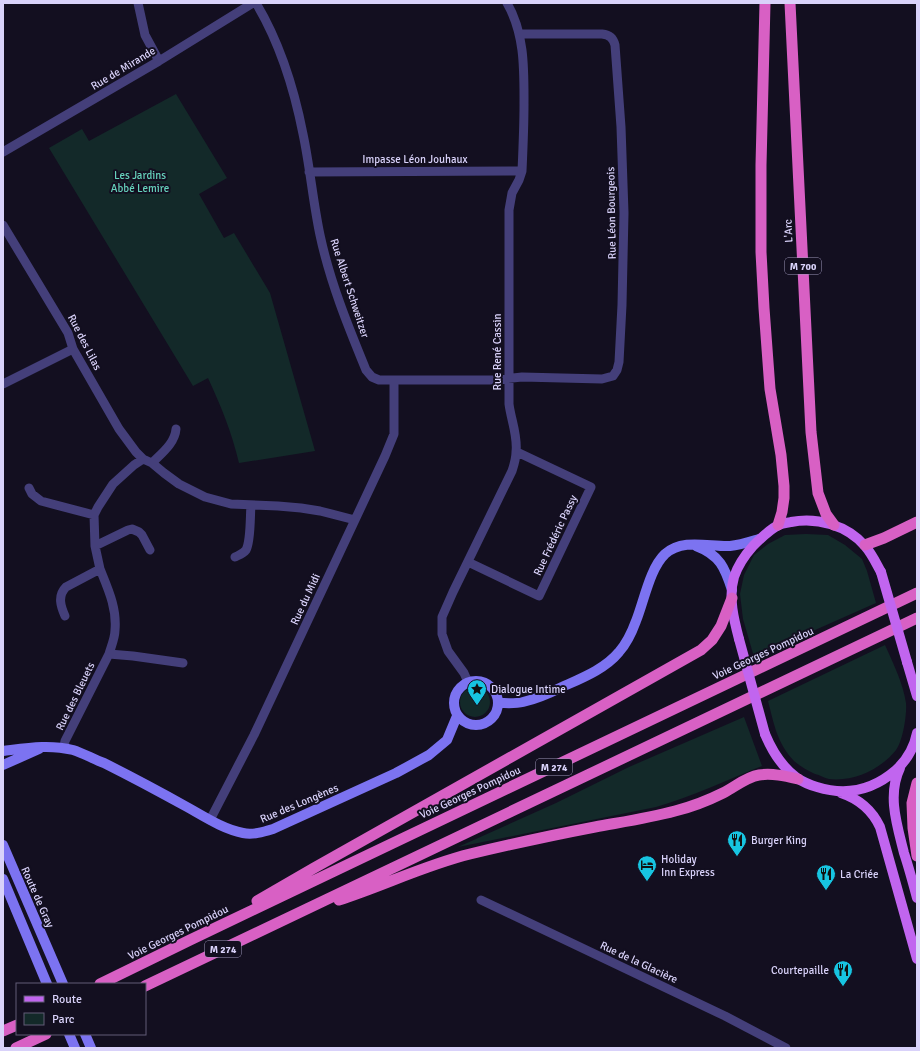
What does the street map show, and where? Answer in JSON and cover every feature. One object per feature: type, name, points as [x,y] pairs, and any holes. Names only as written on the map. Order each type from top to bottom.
[{"type":"highway","points":[[765,3],[761,165],[761,252],[770,389],[781,455],[784,486],[782,512],[778,525]]},
{"type":"highway","name":"L'Arc","points":[[790,3],[811,432],[818,493],[826,514],[834,525]]},
{"type":"highway","points":[[864,545],[884,538],[917,522]]},
{"type":"highway","name":"Voie Georges Pompidou","points":[[102,983],[917,593]]},
{"type":"highway","points":[[190,940],[314,868],[701,650],[712,640],[721,626],[732,594]]},
{"type":"highway","name":"M 274","points":[[146,986],[917,618]]},
{"type":"highway","points":[[302,911],[362,893],[440,862],[469,854],[656,816],[689,807],[758,775],[769,774],[798,778]]},
{"type":"highway","points":[[917,782],[912,803],[913,828],[917,856]]},
{"type":"highway","points":[[3,1031],[16,1024]]},
{"type":"highway","points":[[16,1048],[44,1035]]},
{"type":"main road","points":[[917,696],[880,572],[876,561],[864,545],[847,531],[834,525],[823,522],[802,520],[778,525],[759,539],[740,563],[734,577],[732,594],[733,618],[765,734],[775,754],[785,767],[798,778],[822,789],[854,791],[881,782],[901,765],[909,755],[917,733]]},
{"type":"main road","points":[[498,703],[523,702],[548,694],[589,675],[610,661],[619,653],[629,638],[637,620],[654,570],[666,554],[673,549],[691,544],[728,546],[740,545],[759,539]]},
{"type":"main road","points":[[691,544],[706,550],[715,556],[727,574],[732,594]]},
{"type":"main road","points":[[475,681],[482,682],[494,690],[498,703],[494,717],[483,725],[476,726],[468,725],[462,722],[454,710],[453,703],[457,690],[468,682],[475,681]]},
{"type":"main road","name":"Rue des Longènes","points":[[3,751],[44,746],[64,748],[79,752],[135,778],[210,820],[235,831],[245,833],[263,832],[396,773],[429,756],[447,740],[457,716]]},
{"type":"main road","points":[[3,765],[44,746]]},
{"type":"main road","points":[[901,765],[894,783],[894,810],[900,838],[917,898]]},
{"type":"main road","points":[[836,791],[858,801],[871,812],[877,820],[883,835],[917,959]]},
{"type":"main road","name":"Route de Gray","points":[[3,845],[63,983]]},
{"type":"main road","points":[[3,879],[47,983]]},
{"type":"main road","points":[[69,1035],[75,1048]]},
{"type":"main road","points":[[85,1035],[91,1048]]},
{"type":"street","points":[[138,3],[145,35],[159,61]]},
{"type":"street","name":"Rue de Mirande","points":[[3,152],[255,3]]},
{"type":"street","name":"Rue Albert Schweitzer","points":[[255,3],[272,33],[292,86],[303,134],[320,236],[331,277],[353,339],[366,370],[379,380],[509,379]]},
{"type":"street","name":"Rue René Cassin","points":[[468,682],[464,673],[448,651],[442,634],[442,617],[452,592],[512,471],[517,452],[516,438],[510,410],[509,210],[512,193],[522,171],[524,73],[523,53],[519,34],[515,19],[507,3]]},
{"type":"street","name":"Rue Léon Bourgeois","points":[[509,379],[522,377],[602,379],[613,376],[617,370],[619,362],[622,305],[624,213],[622,150],[616,49],[614,42],[610,36],[602,34],[519,34]]},
{"type":"street","name":"Impasse Léon Jouhaux","points":[[309,172],[522,171]]},
{"type":"street","name":"Rue des Lilas","points":[[3,226],[68,333],[73,349],[119,429],[143,459],[152,463],[180,484],[205,497],[231,504],[301,508],[355,520]]},
{"type":"street","points":[[3,384],[73,349]]},
{"type":"street","name":"Rue du Midi","points":[[210,820],[254,735],[386,456],[394,434],[394,380]]},
{"type":"street","points":[[152,463],[172,442],[176,429]]},
{"type":"street","name":"Rue Frédéric Passy","points":[[468,562],[539,596],[591,487],[517,452]]},
{"type":"street","name":"Rue des Bleuets","points":[[64,748],[65,742],[109,654],[115,631],[115,614],[111,597],[100,569],[96,546],[94,516],[102,499],[113,484],[143,459]]},
{"type":"street","points":[[29,488],[32,494],[40,501],[94,516]]},
{"type":"street","points":[[235,557],[242,554],[246,550],[249,542],[251,505]]},
{"type":"street","points":[[96,546],[132,529],[142,535],[150,550]]},
{"type":"street","points":[[66,616],[60,601],[63,590],[100,569]]},
{"type":"street","name":"Rue des Bleuets","points":[[109,654],[183,663]]},
{"type":"street","name":"Rue de la Glacière","points":[[481,900],[718,1013],[786,1048]]},
{"type":"green space","name":"Les Jardins Abbé Lemire","points":[[176,94],[227,178],[199,194],[224,238],[234,233],[270,293],[315,451],[239,463],[226,420],[208,378],[193,386],[49,148],[82,129],[89,141]]},
{"type":"green space","points":[[785,535],[828,535],[845,545],[862,559],[876,603],[754,657],[743,619],[740,594],[744,575],[754,555],[768,544]]},
{"type":"green space","points":[[885,645],[900,681],[906,703],[904,727],[901,740],[896,750],[883,763],[875,768],[866,773],[848,778],[827,779],[812,773],[799,765],[788,754],[780,740],[774,725],[768,701]]},
{"type":"green space","points":[[475,687],[486,691],[490,702],[486,713],[475,717],[464,713],[460,702],[464,691]]},
{"type":"green space","points":[[744,717],[762,766],[697,793],[656,807],[458,847],[556,803],[629,767]]},
{"type":"place","name":"Dialogue Intime","points":[[477,706]]},
{"type":"place","name":"Burger King","points":[[737,857]]},
{"type":"place","name":"Holiday Inn Express","points":[[647,882]]},
{"type":"place","name":"La Criée","points":[[826,891]]},
{"type":"place","name":"Courtepaille","points":[[843,987]]}]
